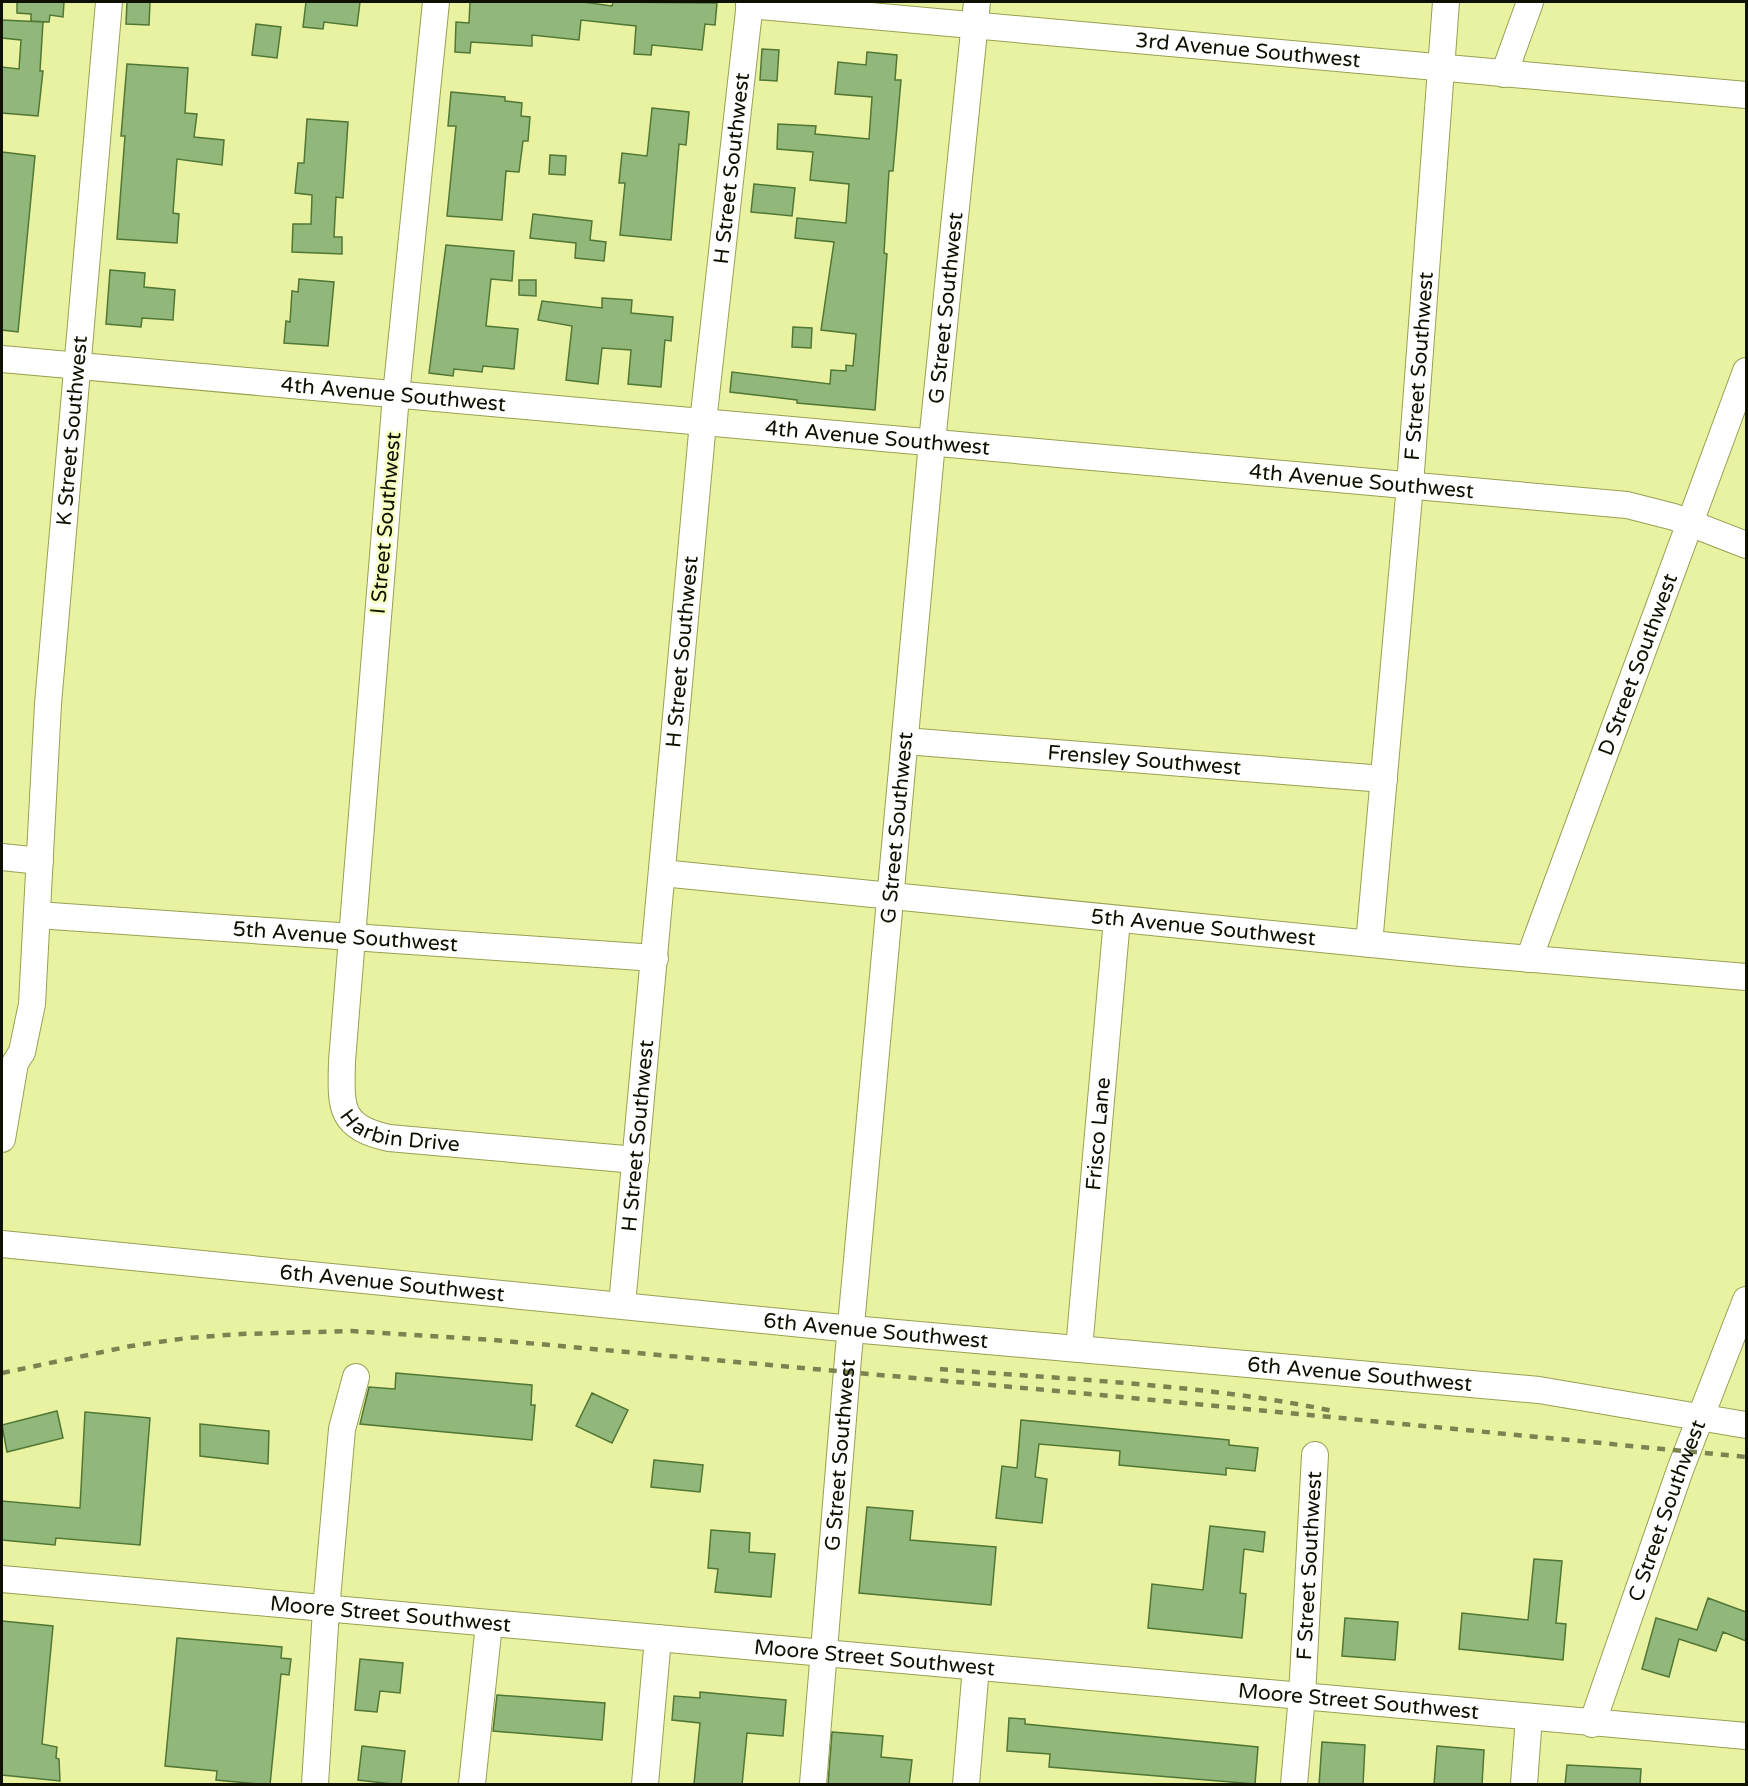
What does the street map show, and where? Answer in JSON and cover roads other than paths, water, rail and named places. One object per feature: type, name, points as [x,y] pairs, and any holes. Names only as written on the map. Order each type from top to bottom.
[{"type":"street","name":"K Street Southwest","points":[[36,915],[48,704],[108,2]]},
{"type":"street","name":"I Street Southwest","points":[[352,937],[396,395],[436,2]]},
{"type":"street","name":"F Street Southwest","points":[[1369,944],[1410,485],[1446,2]]},
{"type":"street","points":[[1504,74],[1530,2]]},
{"type":"street","name":"3rd Avenue Southwest","points":[[749,3],[976,14],[1442,69],[1746,95]]},
{"type":"street","name":"H Street Southwest","points":[[622,1305],[703,422],[749,3]]},
{"type":"street","name":"G Street Southwest","points":[[813,1785],[932,442],[976,14]]},
{"type":"street","name":"4th Avenue Southwest","points":[[2,359],[1627,505],[1690,523],[1746,545]]},
{"type":"street","name":"D Street Southwest","points":[[1529,959],[1746,371]]},
{"type":"street","name":"Frensley Southwest","points":[[905,741],[1384,779]]},
{"type":"street","points":[[2,857],[40,861]]},
{"type":"street","name":"5th Avenue Southwest","points":[[662,873],[1369,944],[1746,977]]},
{"type":"street","points":[[2,1138],[8,1062],[22,1052],[32,1004],[36,915]]},
{"type":"street","name":"5th Avenue Southwest","points":[[36,915],[655,958]]},
{"type":"street","name":"Frisco Lane","points":[[1079,1349],[1117,919]]},
{"type":"street","name":"Harbin Drive","points":[[352,937],[341,1103],[347,1116],[357,1127],[389,1138],[636,1160]]},
{"type":"street","name":"6th Avenue Southwest","points":[[2,1244],[852,1329],[1539,1390],[1746,1425]]},
{"type":"street","name":"C Street Southwest","points":[[1592,1724],[1701,1418],[1746,1300]]},
{"type":"street","points":[[315,1785],[326,1610],[342,1429],[356,1377]]},
{"type":"street","name":"F Street Southwest","points":[[1294,1785],[1302,1696],[1315,1455]]},
{"type":"street","name":"Moore Street Southwest","points":[[2,1579],[1592,1724],[1746,1736]]},
{"type":"street","points":[[472,1785],[489,1624]]},
{"type":"street","points":[[645,1785],[658,1638]]},
{"type":"street","points":[[966,1785],[976,1667]]},
{"type":"street","points":[[1524,1785],[1529,1717]]},
{"type":"railway","points":[[2,1373],[131,1346],[187,1338],[352,1331],[494,1340],[1746,1457]]},
{"type":"railway","points":[[940,1369],[1187,1389],[1333,1411]]}]
